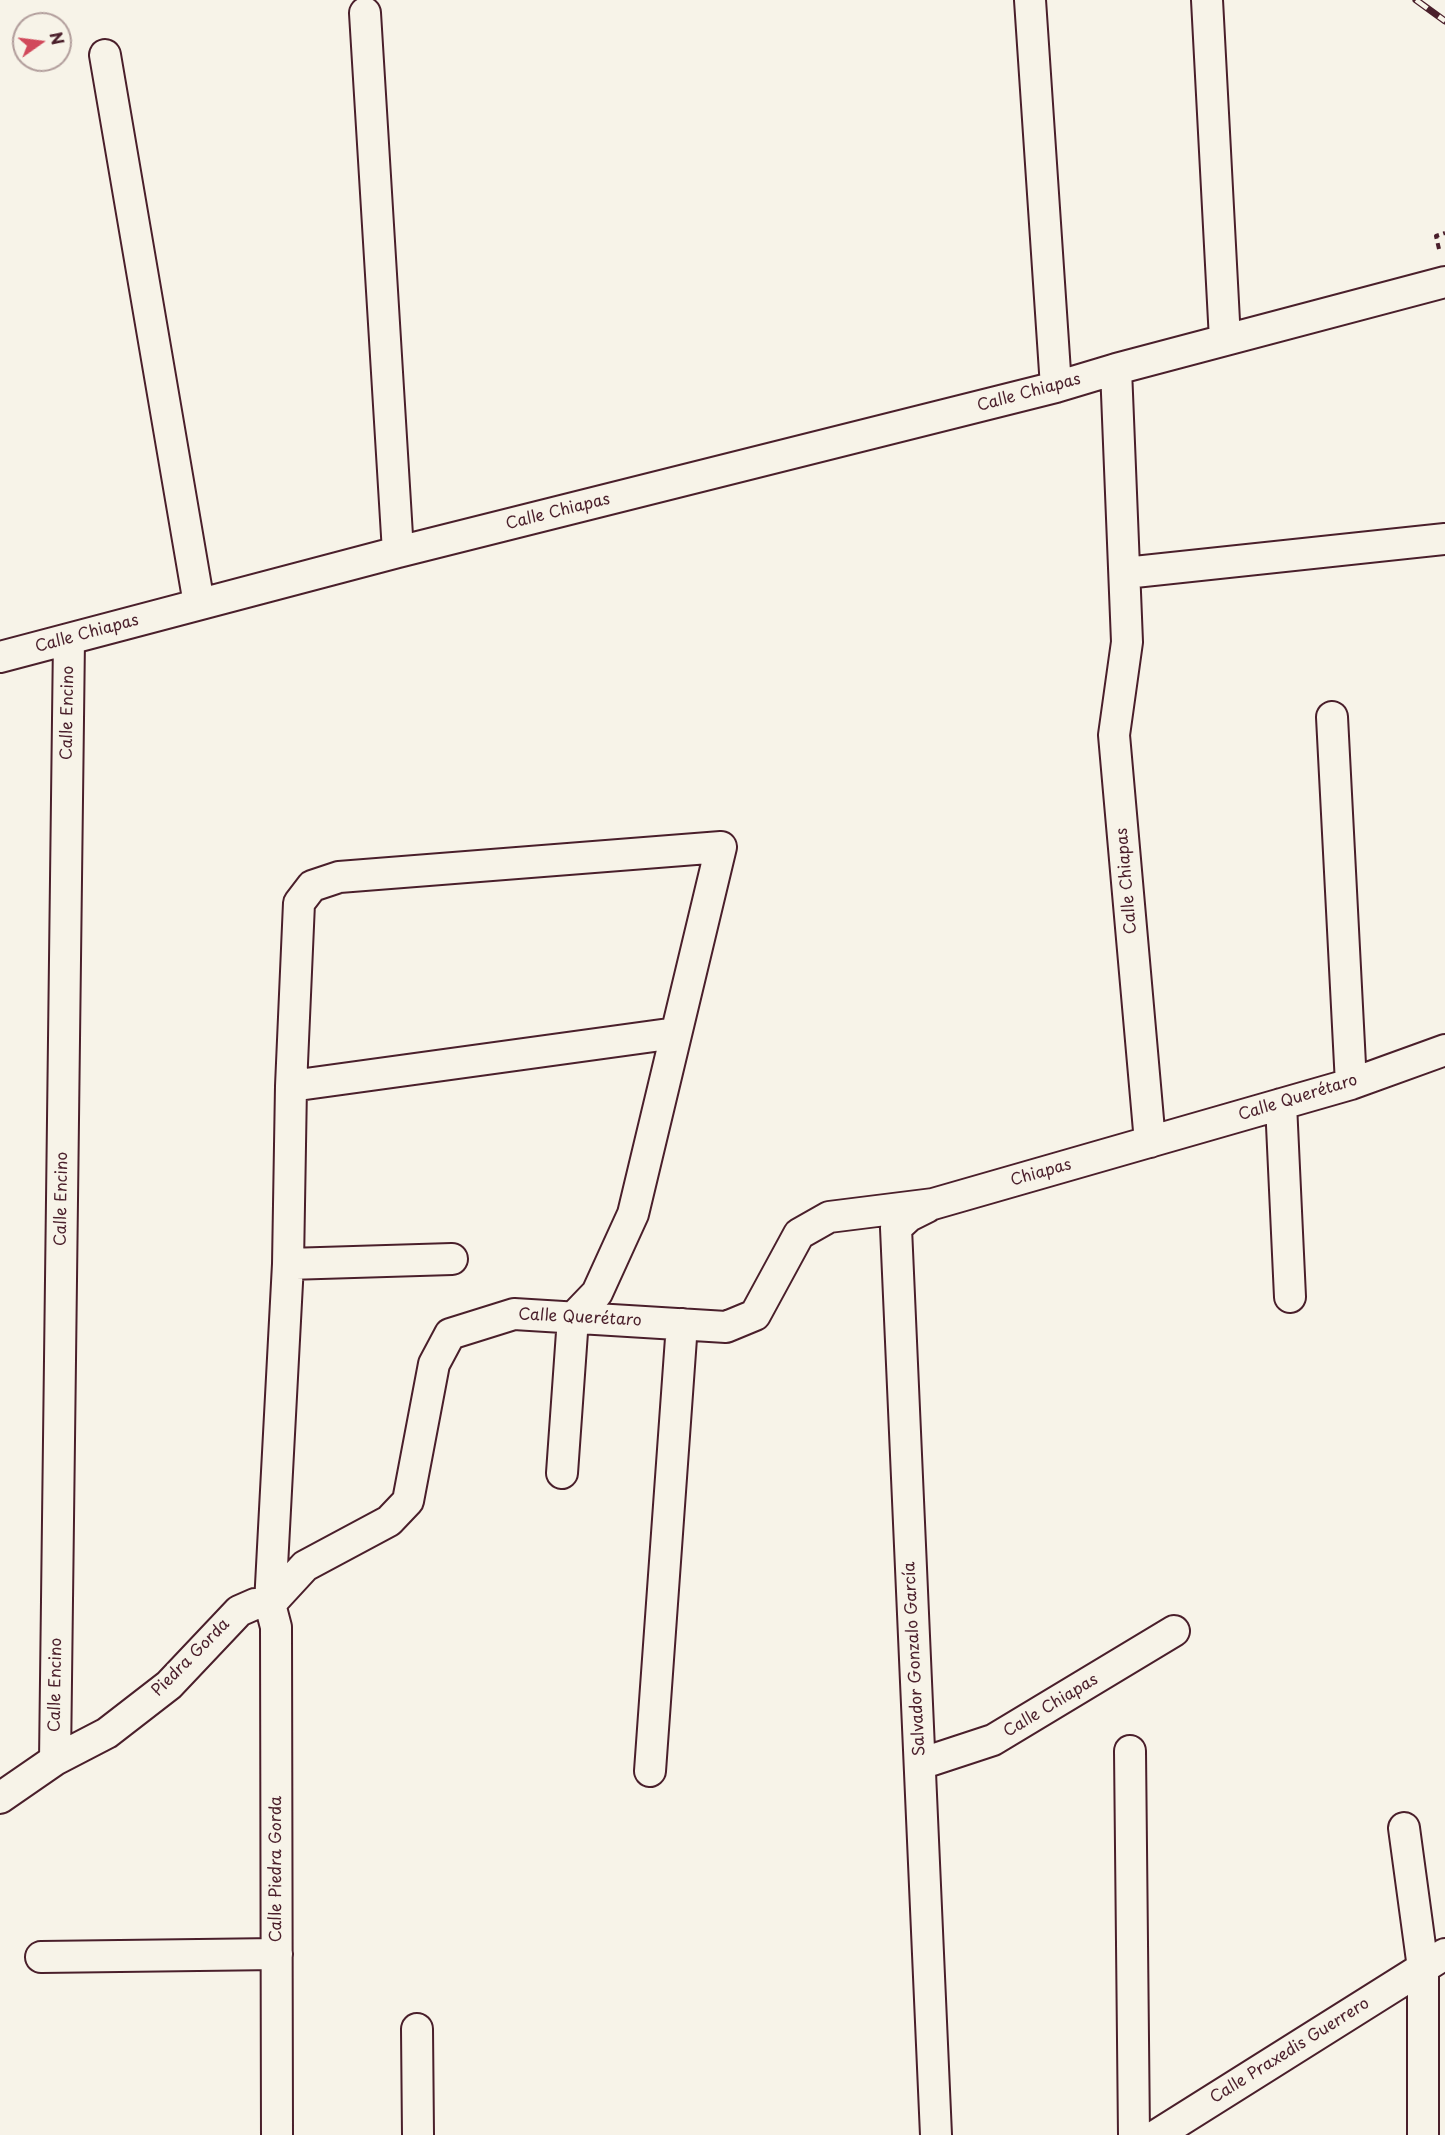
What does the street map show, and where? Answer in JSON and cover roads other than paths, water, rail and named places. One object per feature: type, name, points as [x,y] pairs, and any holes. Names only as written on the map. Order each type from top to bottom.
[{"type":"street","points":[[1030,0],[1056,387]]},
{"type":"street","points":[[1207,0],[1225,340]]},
{"type":"street","points":[[365,13],[398,552]]},
{"type":"street","points":[[105,55],[199,604]]},
{"type":"street","name":"Calle Chiapas","points":[[0,657],[398,552],[1056,387],[1445,282]]},
{"type":"street","name":"Calle Chiapas","points":[[1116,369],[1126,642],[1114,735],[1150,1142]]},
{"type":"street","points":[[1125,573],[1445,539]]},
{"type":"street","name":"Calle Encino","points":[[55,1760],[69,639]]},
{"type":"street","points":[[1332,717],[1351,1084]]},
{"type":"street","name":"Calle Piedra Gorda","points":[[277,2135],[276,1627],[270,1604],[288,1264],[291,1086],[299,903],[312,886],[339,877],[721,847],[676,1033]]},
{"type":"street","points":[[291,1086],[676,1033],[633,1214],[597,1293],[573,1318],[562,1473]]},
{"type":"street","name":"Calle Querétaro","points":[[1150,1142],[1351,1084],[1445,1050]]},
{"type":"street","points":[[1281,1104],[1290,1297]]},
{"type":"street","name":"Chiapas","points":[[933,1204],[1150,1142]]},
{"type":"street","name":"Calle Querétaro","points":[[270,1604],[305,1566],[389,1521],[408,1501],[434,1364],[450,1334],[514,1314],[726,1327],[755,1315],[799,1234],[829,1217],[933,1204]]},
{"type":"street","name":"Salvador Gonzalo García","points":[[933,1204],[909,1216],[896,1228],[936,2135]]},
{"type":"street","points":[[288,1264],[452,1259]]},
{"type":"street","points":[[650,1771],[682,1324]]},
{"type":"street","name":"Piedra Gorda","points":[[55,1760],[107,1733],[169,1685],[239,1611],[255,1604],[270,1604]]},
{"type":"street","name":"Calle Chiapas","points":[[920,1764],[993,1740],[1174,1631]]},
{"type":"street","points":[[1130,1751],[1134,2135]]},
{"type":"street","points":[[0,1798],[55,1760]]},
{"type":"street","points":[[1404,1828],[1434,1961],[1423,2135]]},
{"type":"street","points":[[41,1957],[277,1954]]},
{"type":"street","name":"Calle Praxedis Guerrero","points":[[1157,2135],[1434,1961]]},
{"type":"street","points":[[417,2029],[418,2135]]},
{"type":"railway","points":[[1416,0],[1445,21]]}]
